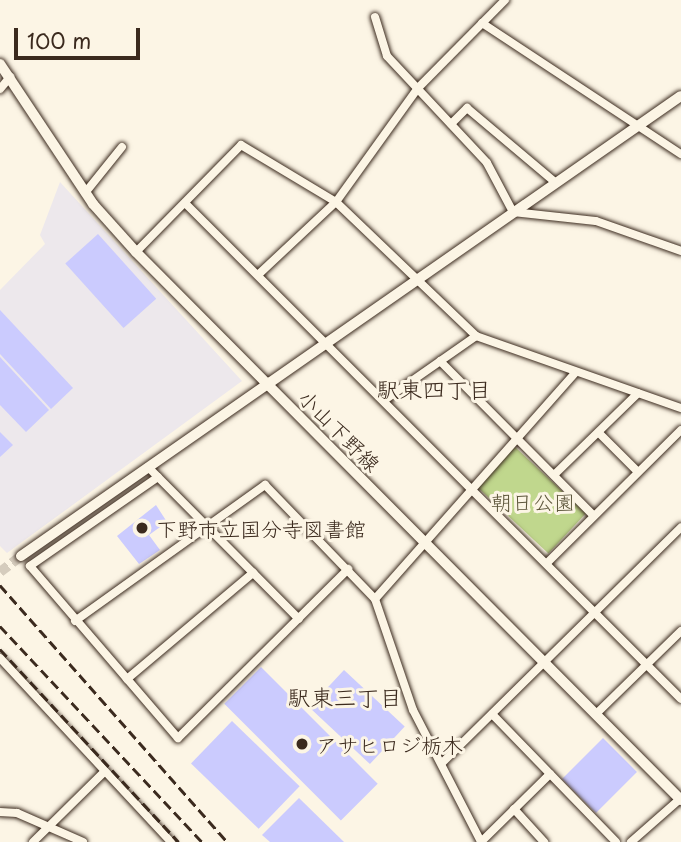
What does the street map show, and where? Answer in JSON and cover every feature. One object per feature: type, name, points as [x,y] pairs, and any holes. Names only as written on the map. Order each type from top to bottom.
[{"type":"main road","name":"小山下野線","points":[[0,64],[85,193],[136,253],[681,799]]},
{"type":"main road","points":[[21,556],[416,277],[681,96]]},
{"type":"street","points":[[260,273],[336,202],[418,88],[505,0]]},
{"type":"street","points":[[375,18],[387,56],[487,163],[513,212],[596,221],[681,251]]},
{"type":"street","points":[[482,23],[681,154]]},
{"type":"street","points":[[0,89],[10,77]]},
{"type":"street","points":[[451,124],[467,108],[555,183]]},
{"type":"street","points":[[136,253],[241,145],[336,202],[476,336],[681,408]]},
{"type":"street","points":[[85,193],[122,147]]},
{"type":"street","points":[[185,203],[260,273],[681,699]]},
{"type":"street","points":[[386,399],[476,336]]},
{"type":"street","points":[[440,361],[594,516]]},
{"type":"street","points":[[375,599],[576,372]]},
{"type":"street","points":[[554,475],[638,393]]},
{"type":"street","points":[[548,562],[681,429]]},
{"type":"street","points":[[599,433],[638,472]]},
{"type":"street","points":[[148,467],[299,618]]},
{"type":"street","points":[[158,477],[30,566],[178,738],[348,569]]},
{"type":"street","points":[[75,621],[265,485],[375,599],[413,710],[443,762],[481,842],[550,774]]},
{"type":"street","points":[[443,762],[681,527]]},
{"type":"street","points":[[127,679],[253,573]]},
{"type":"street","points":[[596,714],[645,662],[681,631]]},
{"type":"street","points":[[0,659],[172,842]]},
{"type":"street","points":[[492,715],[616,842]]},
{"type":"street","points":[[33,842],[104,772]]},
{"type":"street","points":[[631,842],[681,799]]},
{"type":"street","points":[[514,809],[544,842]]},
{"type":"street","points":[[0,812],[49,826],[83,842]]},
{"type":"shaded area","points":[[60,182],[242,381],[7,553],[0,546],[0,290],[45,244],[40,235]]},
{"type":"green space","name":"朝日公園","points":[[515,447],[586,513],[548,553],[477,487]]},
{"type":"building","points":[[98,234],[156,299],[124,328],[65,263]]},
{"type":"building","points":[[0,310],[73,388],[51,409],[0,354]]},
{"type":"building","points":[[0,357],[49,410],[26,432],[0,405]]},
{"type":"building","points":[[0,432],[13,445],[0,457]]},
{"type":"building","name":"下野市立国分寺図書館","points":[[156,505],[167,522],[149,535],[160,550],[139,564],[117,536]]},
{"type":"building","name":"アサヒロジ栃木","points":[[261,667],[378,784],[341,820],[224,704]]},
{"type":"building","points":[[344,670],[405,727],[370,764],[309,707]]},
{"type":"building","points":[[232,721],[300,786],[259,829],[191,763]]},
{"type":"building","points":[[603,738],[637,772],[596,813],[562,779]]},
{"type":"building","points":[[299,798],[344,842],[270,842],[262,835]]},
{"type":"tunnel","points":[[0,572],[21,556]]},
{"type":"railway","points":[[0,585],[227,842]]},
{"type":"railway","points":[[0,626],[202,842]]},
{"type":"railway","points":[[0,649],[179,842]]},
{"type":"place","name":"下野市立国分寺図書館","points":[[142,528]]},
{"type":"place","name":"アサヒロジ栃木","points":[[302,744]]},
{"type":"district","name":"駅東四丁目","points":[[434,389]]},
{"type":"district","name":"駅東三丁目","points":[[345,697]]}]
